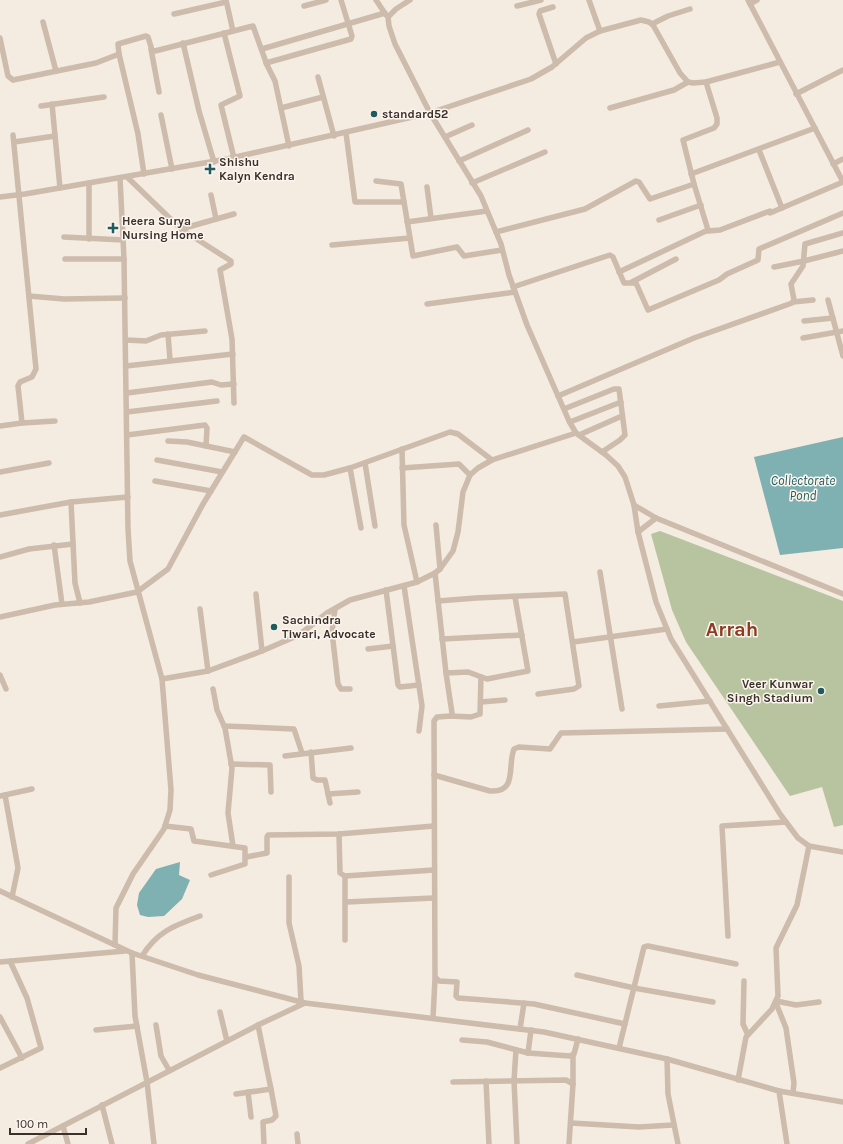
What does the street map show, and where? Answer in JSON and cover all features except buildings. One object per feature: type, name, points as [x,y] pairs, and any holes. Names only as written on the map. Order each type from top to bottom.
[{"type":"street","points":[[304,6],[326,0]]},
{"type":"street","points":[[266,63],[351,39],[341,0]]},
{"type":"street","points":[[376,0],[387,15],[395,44],[430,113],[487,211],[496,232],[514,290],[527,325],[570,422],[577,434],[618,466],[625,477],[634,505],[638,532],[656,602],[671,639],[786,822],[798,838],[809,846],[843,852]]},
{"type":"street","points":[[262,49],[348,24],[387,15],[410,0]]},
{"type":"street","points":[[517,6],[541,0]]},
{"type":"street","points":[[589,0],[600,31]]},
{"type":"street","points":[[619,272],[667,248],[708,231],[720,230],[782,208],[843,182],[749,2],[757,0]]},
{"type":"street","points":[[174,14],[226,1],[233,31]]},
{"type":"street","points":[[553,7],[540,11],[539,14],[556,64]]},
{"type":"street","points":[[652,24],[668,16],[690,9]]},
{"type":"street","points":[[0,197],[214,162],[290,146],[430,113],[525,81],[556,64],[586,38],[600,31],[641,20],[652,24],[680,73],[688,82]]},
{"type":"street","points":[[43,22],[56,71]]},
{"type":"street","points":[[151,49],[156,51],[254,26],[266,63],[275,81],[290,146]]},
{"type":"street","points":[[224,33],[240,96],[221,105],[234,158]]},
{"type":"street","points":[[144,174],[138,134],[118,44],[146,36],[148,37],[159,92]]},
{"type":"street","points":[[0,38],[10,78],[16,79],[98,62],[119,54]]},
{"type":"street","points":[[183,43],[199,111],[214,162]]},
{"type":"street","points":[[610,108],[674,90],[688,82],[706,82],[780,62]]},
{"type":"street","points":[[796,94],[843,70]]},
{"type":"street","points":[[318,77],[334,136]]},
{"type":"street","points":[[706,82],[717,118],[717,124],[714,128],[683,138],[691,174],[708,231]]},
{"type":"street","points":[[281,108],[324,97]]},
{"type":"street","points":[[41,106],[104,98]]},
{"type":"street","points":[[52,104],[60,188]]},
{"type":"street","points":[[161,115],[172,169]]},
{"type":"street","points":[[444,137],[472,125]]},
{"type":"street","points":[[691,174],[815,128]]},
{"type":"street","points":[[459,161],[528,130]]},
{"type":"street","points":[[346,133],[355,202],[404,202]]},
{"type":"street","points":[[13,134],[36,369],[32,377],[20,382],[18,386],[22,423]]},
{"type":"street","points":[[14,142],[55,136]]},
{"type":"street","points":[[759,150],[782,208]]},
{"type":"street","points":[[472,183],[545,152]]},
{"type":"street","points":[[833,164],[843,159]]},
{"type":"street","points":[[127,177],[181,229],[232,261],[231,264],[220,270],[228,313],[233,354],[234,403]]},
{"type":"street","points":[[115,945],[116,908],[133,874],[165,826],[170,810],[171,790],[162,679],[137,592],[130,561],[124,259],[120,178]]},
{"type":"street","points":[[376,181],[400,183],[414,256],[457,247],[464,256],[502,250]]},
{"type":"street","points":[[496,232],[585,209],[636,181],[639,182],[650,199],[694,184]]},
{"type":"street","points":[[89,183],[89,239]]},
{"type":"street","points":[[428,187],[431,218]]},
{"type":"street","points":[[211,195],[216,219]]},
{"type":"street","points":[[659,220],[701,205]]},
{"type":"street","points":[[407,222],[487,211]]},
{"type":"street","points":[[632,282],[636,284],[647,310],[649,310],[719,280],[758,260],[759,249],[843,213]]},
{"type":"street","points":[[181,229],[234,214]]},
{"type":"street","points":[[793,302],[794,299],[790,285],[802,268],[806,244],[843,233]]},
{"type":"street","points":[[64,237],[123,240]]},
{"type":"street","points":[[332,245],[410,238]]},
{"type":"street","points":[[774,267],[843,251]]},
{"type":"street","points":[[427,304],[514,290],[610,255],[625,284],[632,282],[676,259]]},
{"type":"street","points":[[65,259],[124,259]]},
{"type":"street","points":[[29,296],[64,299],[125,298]]},
{"type":"street","points":[[558,396],[694,338],[793,302],[813,300]]},
{"type":"street","points":[[828,300],[843,356]]},
{"type":"street","points":[[804,321],[833,318]]},
{"type":"street","points":[[126,340],[146,341],[157,336],[168,334],[206,331]]},
{"type":"street","points":[[803,338],[843,331]]},
{"type":"street","points":[[168,334],[170,360]]},
{"type":"street","points":[[126,366],[233,354]]},
{"type":"street","points":[[127,393],[212,382],[221,385],[234,384]]},
{"type":"street","points":[[564,409],[616,388],[619,390],[624,437],[602,452]]},
{"type":"street","points":[[127,412],[217,401]]},
{"type":"street","points":[[570,422],[620,402]]},
{"type":"street","points":[[162,679],[208,671],[262,651],[299,635],[350,600],[417,582],[435,573],[440,569],[453,551],[458,532],[463,492],[470,475],[478,468],[492,460],[577,434],[622,416]]},
{"type":"street","points":[[0,426],[55,421]]},
{"type":"street","points":[[127,434],[205,425],[207,428],[206,446]]},
{"type":"street","points":[[0,617],[62,604],[80,603],[137,592],[168,569],[211,491],[244,437],[312,475],[324,475],[350,468],[450,432],[458,434],[492,460]]},
{"type":"street","points":[[168,440],[235,452]]},
{"type":"street","points":[[402,449],[404,525],[417,582]]},
{"type":"street","points":[[157,460],[222,472]]},
{"type":"street","points":[[0,472],[49,462]]},
{"type":"street","points":[[365,463],[375,526]]},
{"type":"street","points":[[402,468],[459,464],[470,475]]},
{"type":"street","points":[[350,468],[361,528]]},
{"type":"street","points":[[155,481],[211,491]]},
{"type":"street","points":[[0,515],[71,502],[128,497]]},
{"type":"street","points":[[71,502],[75,583],[80,603]]},
{"type":"street","points":[[634,505],[656,518],[843,594]]},
{"type":"street","points":[[638,532],[656,518]]},
{"type":"street","points":[[436,525],[440,569]]},
{"type":"street","points":[[0,557],[54,545],[73,544]]},
{"type":"street","points":[[54,545],[62,604]]},
{"type":"street","points":[[600,572],[622,709]]},
{"type":"street","points":[[435,573],[446,673],[452,710],[451,716]]},
{"type":"street","points":[[404,586],[422,711],[419,731]]},
{"type":"street","points":[[386,590],[398,685],[419,685]]},
{"type":"street","points":[[256,594],[262,651]]},
{"type":"street","points":[[438,601],[565,594],[579,687],[538,694]]},
{"type":"street","points":[[446,673],[468,672],[481,677],[489,678],[528,671],[515,597]]},
{"type":"street","points":[[200,609],[208,671]]},
{"type":"street","points":[[335,609],[332,632],[338,684],[342,689],[350,689]]},
{"type":"street","points":[[573,642],[667,629]]},
{"type":"street","points":[[442,639],[522,635]]},
{"type":"street","points":[[368,649],[394,646]]},
{"type":"street","points":[[0,675],[6,689]]},
{"type":"street","points":[[433,1018],[435,979],[434,719],[437,717],[451,716],[471,717],[479,714],[481,702],[481,677]]},
{"type":"street","points":[[213,689],[217,710],[224,726],[231,764],[228,813],[233,846]]},
{"type":"street","points":[[481,702],[505,700]]},
{"type":"street","points":[[659,706],[710,701]]},
{"type":"street","points":[[224,726],[294,729],[297,733],[302,753]]},
{"type":"street","points":[[434,775],[490,791],[500,791],[509,783],[514,749],[519,747],[550,749],[558,735],[562,732],[727,729]]},
{"type":"street","points":[[285,756],[351,748]]},
{"type":"street","points":[[311,752],[313,778],[316,780],[326,780],[330,803]]},
{"type":"street","points":[[231,764],[270,765],[271,792]]},
{"type":"street","points":[[12,897],[18,868],[2,796],[32,789]]},
{"type":"street","points":[[328,794],[358,792]]},
{"type":"street","points":[[728,936],[722,826],[786,822]]},
{"type":"street","points":[[165,826],[191,829],[194,841],[245,848],[246,857],[244,865],[211,875]]},
{"type":"street","points":[[246,857],[267,853],[266,838],[268,835],[339,834],[434,826]]},
{"type":"street","points":[[339,834],[340,873],[345,876],[434,870]]},
{"type":"street","points":[[793,1093],[794,1083],[786,1028],[776,1002],[778,986],[776,948],[797,904],[809,846]]},
{"type":"street","points":[[345,876],[345,940]]},
{"type":"street","points":[[288,877],[289,923],[299,966],[303,1002]]},
{"type":"street","points":[[0,891],[129,952],[198,975],[303,1002],[531,1030],[667,1059],[779,1091],[843,1102]]},
{"type":"street","points":[[346,902],[434,898]]},
{"type":"street","points":[[142,956],[149,945],[160,934],[177,924],[200,916]]},
{"type":"street","points":[[619,1048],[642,949],[646,946],[736,964]]},
{"type":"street","points":[[0,962],[129,952]]},
{"type":"street","points":[[129,952],[133,996],[147,1082],[154,1144]]},
{"type":"street","points":[[0,1068],[41,1048],[27,998],[10,961]]},
{"type":"street","points":[[577,975],[634,988],[713,1002]]},
{"type":"street","points":[[435,979],[439,981],[456,982],[456,996],[458,998],[524,1003],[625,1024]]},
{"type":"street","points":[[744,981],[743,1024],[748,1035]]},
{"type":"street","points":[[28,1144],[303,1002]]},
{"type":"street","points":[[776,1002],[796,1005],[819,1002]]},
{"type":"street","points":[[738,1080],[744,1043],[748,1035],[776,1002]]},
{"type":"street","points":[[520,1029],[524,1003]]},
{"type":"street","points":[[220,1012],[227,1041]]},
{"type":"street","points":[[1,1020],[22,1058]]},
{"type":"street","points":[[156,1025],[161,1056],[169,1070]]},
{"type":"street","points":[[258,1025],[276,1116],[272,1120],[263,1122],[264,1144]]},
{"type":"street","points":[[96,1030],[137,1026]]},
{"type":"street","points":[[528,1053],[531,1030]]},
{"type":"street","points":[[569,1144],[573,1084],[573,1055],[578,1039]]},
{"type":"street","points":[[462,1040],[487,1042],[528,1053],[573,1055]]},
{"type":"street","points":[[516,1050],[514,1081],[517,1144]]},
{"type":"street","points":[[667,1059],[668,1094],[678,1144]]},
{"type":"street","points":[[453,1082],[566,1080],[573,1084]]},
{"type":"street","points":[[486,1081],[489,1144]]},
{"type":"street","points":[[236,1094],[271,1089]]},
{"type":"street","points":[[779,1091],[788,1144]]},
{"type":"street","points":[[248,1092],[251,1117]]},
{"type":"street","points":[[102,1105],[112,1144]]},
{"type":"street","points":[[571,1123],[639,1127],[674,1125]]},
{"type":"street","points":[[63,1126],[68,1144]]},
{"type":"street","points":[[297,1134],[298,1144]]},
{"type":"green space","points":[[660,531],[843,601],[843,825],[834,827],[822,787],[790,796],[686,642],[672,610],[651,534]]},
{"type":"water","name":"Collectorate Pond","points":[[843,437],[843,548],[780,555],[754,457]]},
{"type":"water","points":[[180,862],[179,875],[190,880],[182,899],[164,916],[148,917],[140,915],[137,905],[139,893],[156,869]]},
{"type":"place","name":"standard52","points":[[374,114]]},
{"type":"place","name":"Shishu Kalyn Kendra","points":[[210,169]]},
{"type":"place","name":"Heera Surya Nursing Home","points":[[113,228]]},
{"type":"place","name":"Sachindra Tiwari, Advocate","points":[[274,627]]},
{"type":"place","name":"Veer Kunwar Singh Stadium","points":[[821,691]]},
{"type":"district","name":"Arrah","points":[[732,629]]}]
